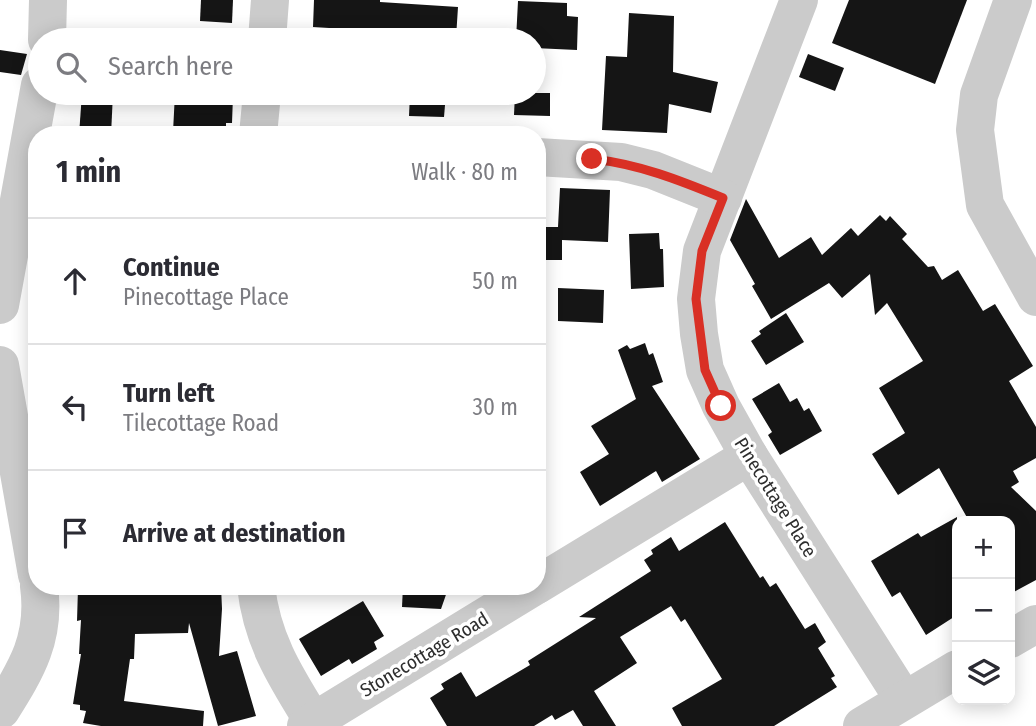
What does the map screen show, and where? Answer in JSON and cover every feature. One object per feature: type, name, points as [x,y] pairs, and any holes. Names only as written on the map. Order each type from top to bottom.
[{"type":"street","points":[[47,28],[48,0]]},
{"type":"street","points":[[268,28],[270,0]]},
{"type":"street","name":"Pinecottage Place","points":[[799,0],[702,251],[696,299],[699,334],[705,370],[721,406],[749,456],[904,700]]},
{"type":"street","points":[[1013,0],[979,95],[975,130],[985,205],[1036,297]]},
{"type":"street","points":[[33,126],[36,105]]},
{"type":"street","points":[[259,126],[261,105]]},
{"type":"street","points":[[0,305],[28,151]]},
{"type":"street","points":[[546,158],[621,162],[653,170],[723,198]]},
{"type":"street","points":[[0,365],[28,524]]},
{"type":"street","name":"Stonecottage Road","points":[[546,579],[749,456]]},
{"type":"street","points":[[9,715],[37,645],[41,618],[40,595]]},
{"type":"street","points":[[257,595],[258,611],[273,654],[312,724]]},
{"type":"street","name":"Stonecottage Road","points":[[312,724],[520,595]]},
{"type":"street","points":[[1015,636],[1036,624]]},
{"type":"street","points":[[862,726],[952,672]]},
{"type":"building","points":[[201,0],[233,0],[232,23],[200,21]]},
{"type":"building","points":[[314,0],[380,0],[458,7],[457,28],[313,27]]},
{"type":"building","points":[[849,0],[967,0],[935,84],[832,43]]},
{"type":"building","points":[[518,1],[567,3],[567,16],[578,17],[577,50],[546,49],[546,28],[517,28]]},
{"type":"building","points":[[629,13],[674,16],[673,72],[718,82],[711,113],[669,104],[667,133],[602,130],[606,56],[627,57]]},
{"type":"building","points":[[0,50],[27,54],[21,75],[0,72]]},
{"type":"building","points":[[808,54],[844,68],[835,91],[799,77]]},
{"type":"building","points":[[546,93],[550,93],[550,116],[514,115],[514,105],[546,105]]},
{"type":"building","points":[[81,105],[112,105],[111,126],[80,126]]},
{"type":"building","points":[[174,105],[233,105],[232,123],[226,123],[226,126],[173,126]]},
{"type":"building","points":[[409,105],[445,105],[444,117],[409,116]]},
{"type":"building","points":[[560,188],[610,190],[608,242],[562,240],[562,260],[546,260],[546,227],[558,227]]},
{"type":"building","points":[[746,199],[779,258],[811,237],[822,255],[851,228],[858,236],[880,215],[886,221],[890,216],[907,234],[902,239],[928,267],[934,266],[942,280],[958,270],[983,311],[995,304],[1033,366],[1009,381],[1036,427],[1036,458],[1013,471],[1019,482],[1011,487],[1036,511],[1036,580],[1015,591],[1015,516],[966,516],[939,468],[898,495],[872,454],[905,433],[879,388],[923,361],[887,303],[875,315],[870,274],[842,298],[829,283],[771,319],[730,240]]},
{"type":"building","points":[[659,233],[660,249],[663,249],[664,287],[631,289],[629,234]]},
{"type":"building","points":[[558,288],[604,290],[603,323],[558,321]]},
{"type":"building","points":[[786,313],[804,342],[766,365],[751,341],[761,334],[759,331]]},
{"type":"building","points":[[645,343],[649,355],[653,353],[663,382],[652,386],[700,459],[662,482],[656,471],[600,506],[580,472],[609,454],[591,426],[636,399],[618,350],[627,345],[630,349]]},
{"type":"building","points":[[779,383],[790,402],[797,398],[804,411],[809,408],[822,431],[780,455],[768,435],[772,432],[752,399]]},
{"type":"building","points":[[952,520],[952,618],[926,635],[900,592],[892,597],[871,561],[918,533],[921,537]]},
{"type":"building","points":[[725,522],[760,578],[763,576],[770,587],[776,583],[805,629],[815,623],[826,642],[818,648],[835,676],[831,678],[837,687],[774,726],[682,726],[672,708],[722,679],[685,619],[681,622],[671,606],[620,637],[637,663],[594,691],[616,726],[583,726],[573,710],[555,720],[552,715],[534,726],[447,726],[430,698],[444,689],[441,684],[461,672],[476,697],[530,665],[528,661],[596,618],[579,617],[651,571],[644,560],[653,554],[651,550],[671,537],[679,551]]},
{"type":"building","points":[[78,595],[221,595],[219,656],[237,651],[256,716],[218,726],[189,623],[188,633],[135,634],[134,659],[130,659],[124,701],[204,711],[203,726],[101,726],[83,723],[86,711],[80,710],[80,705],[73,704],[81,654],[81,620],[77,621]]},
{"type":"building","points":[[403,595],[446,595],[441,609],[402,607]]},
{"type":"building","points":[[363,601],[384,636],[374,642],[377,649],[352,664],[349,659],[321,676],[299,639]]},
{"type":"route","points":[[592,159],[621,162],[653,170],[723,198],[702,251],[696,299],[705,370],[721,406]]}]
